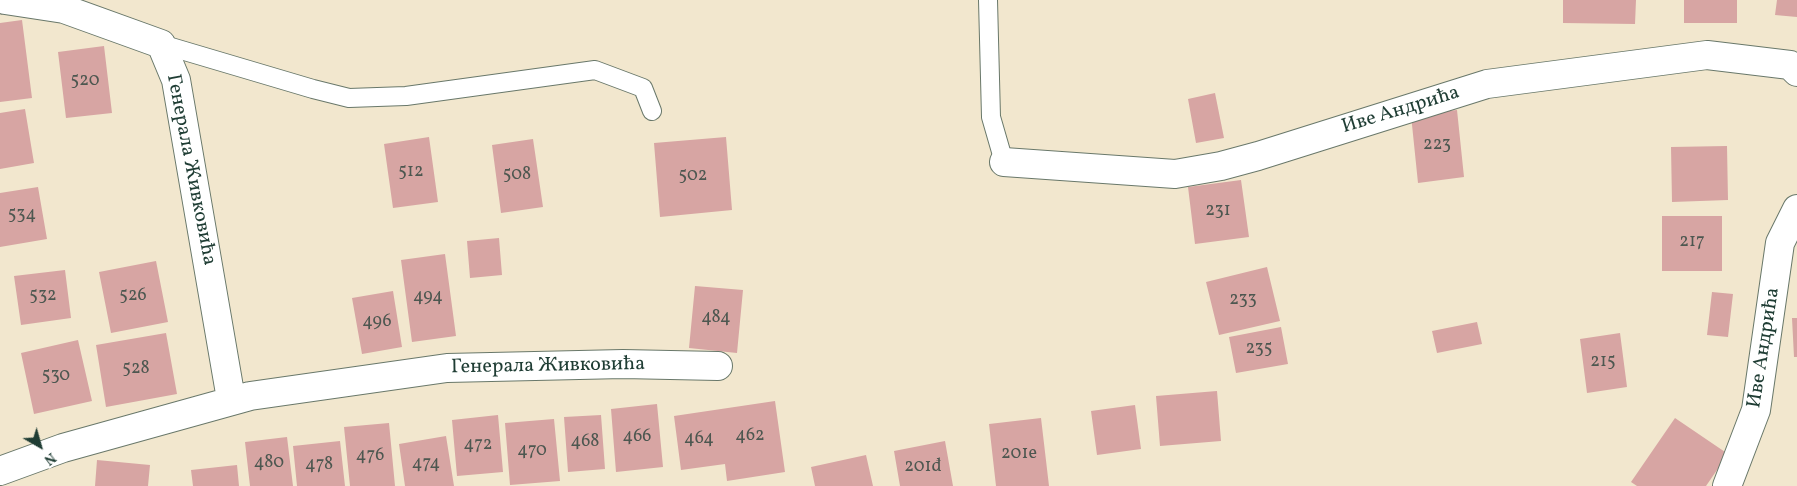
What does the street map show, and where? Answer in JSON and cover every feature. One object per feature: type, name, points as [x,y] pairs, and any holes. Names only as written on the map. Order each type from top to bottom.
[{"type":"street","points":[[5,0],[64,9],[160,44]]},
{"type":"street","name":"Генерала Живковића","points":[[160,44],[176,80],[231,399]]},
{"type":"street","name":"Иве Андрића","points":[[1004,162],[1175,174],[1221,166],[1258,156],[1487,84],[1707,55],[1790,65],[1797,72]]},
{"type":"street","name":"Иве Андрића","points":[[1727,486],[1756,410],[1780,243],[1797,209]]},
{"type":"street","name":"Генерала Живковића","points":[[4,474],[63,448],[231,399],[447,368],[623,364],[718,366]]},
{"type":"lane","points":[[988,0],[991,117],[1004,162]]},
{"type":"lane","points":[[160,44],[349,98],[406,96],[595,70],[643,88],[652,111]]},
{"type":"building","points":[[1563,0],[1636,0],[1635,24],[1563,23]]},
{"type":"building","points":[[1684,0],[1737,0],[1737,23],[1684,23]]},
{"type":"building","points":[[1777,0],[1797,0],[1797,17],[1775,15]]},
{"type":"building","points":[[22,20],[32,98],[0,102],[0,23]]},
{"type":"building","points":[[104,46],[112,113],[66,118],[58,52]]},
{"type":"building","points":[[1215,93],[1224,138],[1196,143],[1188,99]]},
{"type":"building","points":[[25,109],[34,163],[0,169],[0,113]]},
{"type":"building","points":[[1457,110],[1464,177],[1418,183],[1411,115]]},
{"type":"building","points":[[429,137],[438,202],[393,208],[384,144]]},
{"type":"building","points":[[726,137],[732,210],[660,217],[654,143]]},
{"type":"building","points":[[533,139],[543,207],[501,213],[492,145]]},
{"type":"building","points":[[1727,146],[1728,200],[1672,202],[1671,147]]},
{"type":"building","points":[[1241,180],[1249,237],[1195,244],[1188,187]]},
{"type":"building","points":[[38,187],[47,239],[0,247],[0,193]]},
{"type":"building","points":[[1662,216],[1722,216],[1722,271],[1662,271]]},
{"type":"building","points":[[499,238],[502,275],[470,278],[467,241]]},
{"type":"building","points":[[445,254],[456,336],[412,342],[401,260]]},
{"type":"building","points":[[156,261],[168,322],[111,333],[99,272]]},
{"type":"building","points":[[1267,267],[1280,321],[1219,335],[1206,282]]},
{"type":"building","points":[[65,270],[71,318],[21,325],[14,276]]},
{"type":"building","points":[[695,286],[743,290],[737,353],[689,348]]},
{"type":"building","points":[[393,291],[402,347],[362,354],[352,298]]},
{"type":"building","points":[[1712,292],[1733,294],[1728,337],[1707,335]]},
{"type":"building","points":[[1792,318],[1797,318],[1797,357],[1794,357]]},
{"type":"building","points":[[1477,322],[1482,344],[1437,353],[1432,331]]},
{"type":"building","points":[[1281,327],[1288,364],[1236,373],[1229,337]]},
{"type":"building","points":[[166,333],[177,394],[106,407],[96,345]]},
{"type":"building","points":[[1620,333],[1627,387],[1587,393],[1580,339]]},
{"type":"building","points":[[78,340],[92,401],[34,414],[21,353]]},
{"type":"building","points":[[1217,391],[1221,441],[1160,446],[1156,396]]},
{"type":"building","points":[[775,401],[785,472],[727,481],[725,464],[681,470],[674,416]]},
{"type":"building","points":[[657,404],[663,467],[616,472],[611,409]]},
{"type":"building","points":[[1135,405],[1141,449],[1097,455],[1091,411]]},
{"type":"building","points":[[498,415],[503,472],[457,476],[452,420]]},
{"type":"building","points":[[601,415],[605,469],[568,472],[564,417]]},
{"type":"building","points":[[1041,418],[1049,486],[996,486],[989,424]]},
{"type":"building","points":[[1675,418],[1728,454],[1706,486],[1637,486],[1631,482]]},
{"type":"building","points":[[554,419],[560,481],[510,485],[505,423]]},
{"type":"building","points":[[389,423],[395,486],[350,486],[344,427]]},
{"type":"building","points":[[446,436],[454,486],[405,486],[399,444]]},
{"type":"building","points":[[287,437],[293,486],[250,486],[245,442]]},
{"type":"building","points":[[340,441],[345,486],[297,486],[293,446]]},
{"type":"building","points":[[945,441],[953,486],[900,486],[894,451]]},
{"type":"building","points":[[866,455],[873,486],[815,486],[811,467]]},
{"type":"building","points":[[97,460],[150,465],[148,486],[95,486]]},
{"type":"building","points":[[237,465],[239,486],[193,486],[191,470]]}]
